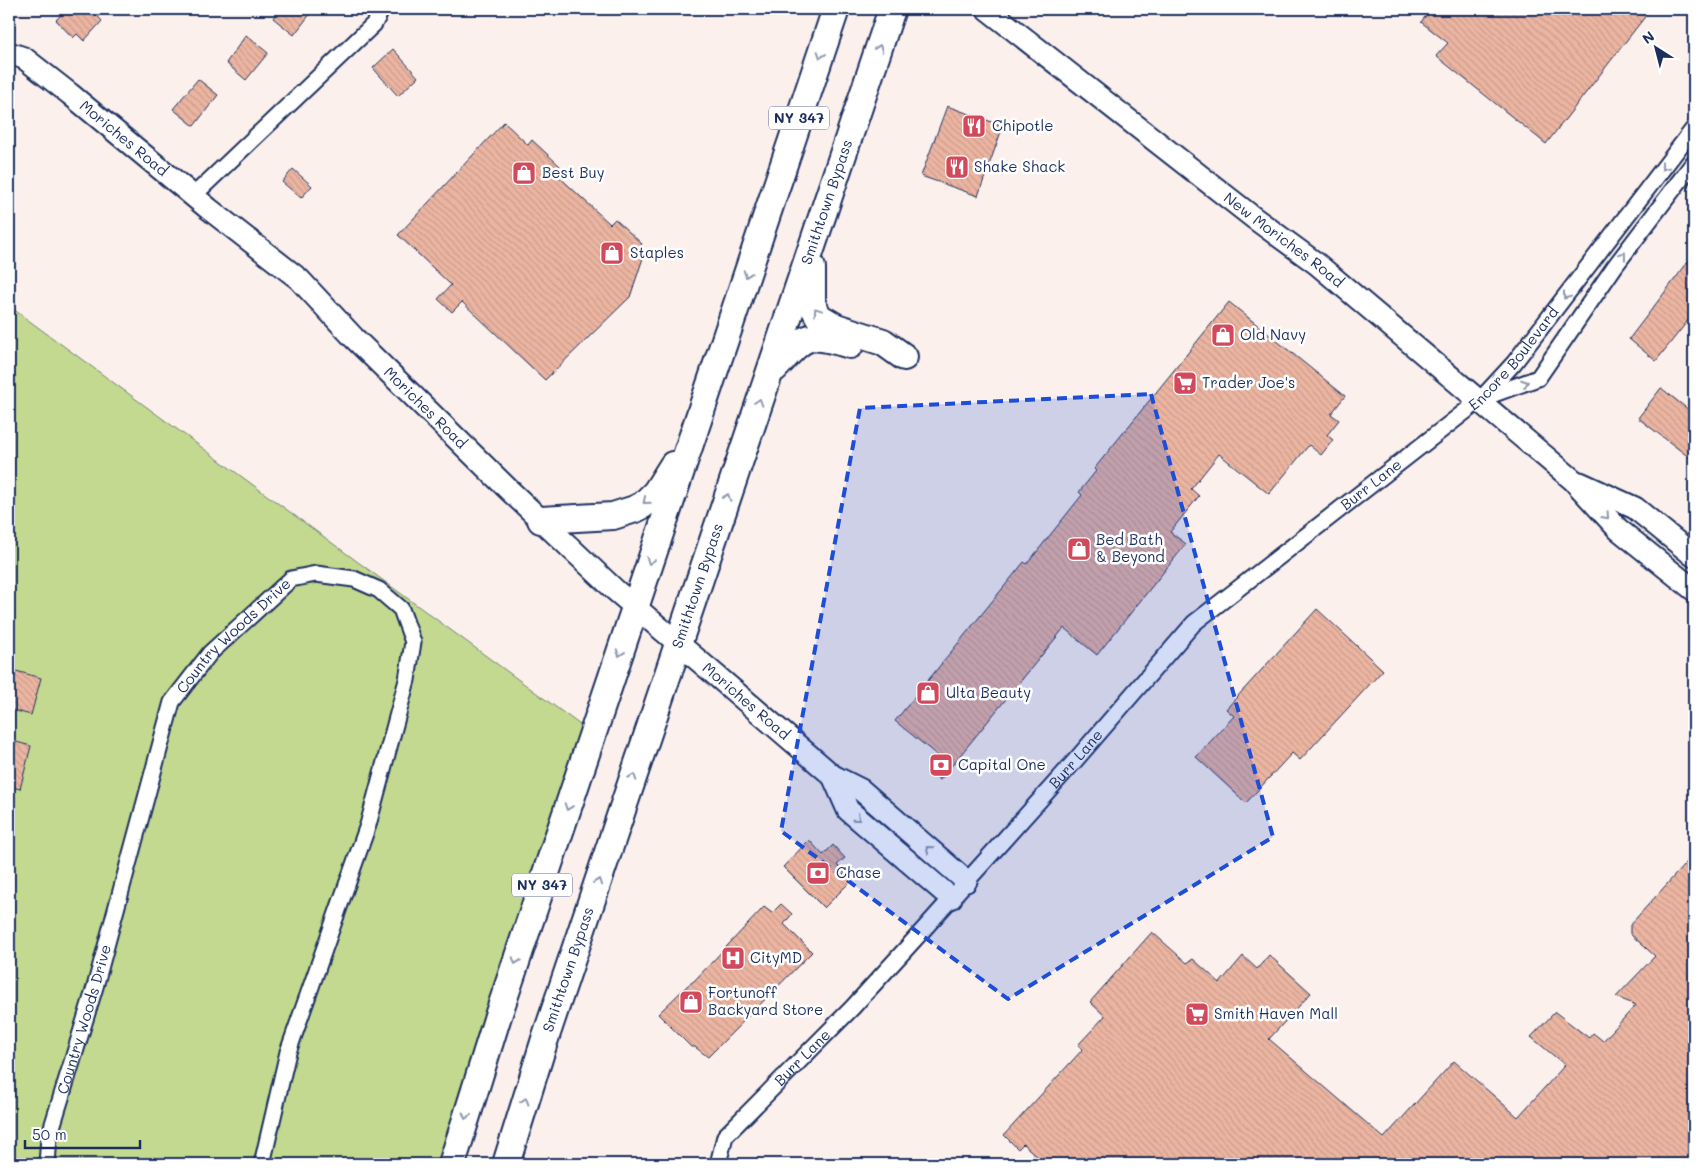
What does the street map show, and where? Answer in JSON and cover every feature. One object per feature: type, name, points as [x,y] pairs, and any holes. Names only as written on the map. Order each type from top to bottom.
[{"type":"highway","name":"NY 347","points":[[452,1164],[496,1019],[836,9]]},
{"type":"highway","name":"Smithtown Bypass","points":[[506,1164],[545,1039],[892,9]]},
{"type":"highway","points":[[768,375],[798,344],[808,338],[823,337],[878,354],[904,358],[883,342],[836,327],[824,321],[816,313],[811,298],[813,244]]},
{"type":"highway","points":[[542,520],[613,516],[643,505],[661,486],[700,416]]},
{"type":"main road","name":"New Moriches Road","points":[[987,9],[1254,218],[1317,264],[1573,480],[1618,530],[1694,590]]},
{"type":"main road","name":"Moriches Road","points":[[9,54],[24,58],[193,196],[299,279],[354,338],[615,590],[833,776],[861,790],[966,881]]},
{"type":"main road","name":"New Moriches Road","points":[[1573,480],[1635,508],[1694,556]]},
{"type":"main road","name":"Moriches Road","points":[[833,776],[848,810],[951,898]]},
{"type":"street","points":[[193,196],[374,24],[382,9]]},
{"type":"street","name":"Encore Boulevard","points":[[1480,400],[1514,364],[1694,128]]},
{"type":"street","name":"Encore Boulevard","points":[[1480,400],[1538,378],[1615,266],[1694,162]]},
{"type":"street","name":"Burr Lane","points":[[718,1164],[725,1136],[852,1008],[1078,757],[1194,623],[1480,400]]},
{"type":"street","name":"Country Woods Drive","points":[[47,1164],[49,1136],[95,987],[172,702],[210,653],[277,591],[291,579],[316,574],[354,579],[379,590],[400,609],[413,642],[407,680],[368,825],[288,1052],[262,1164]]},
{"type":"highlighted area","points":[[1151,394],[1273,837],[1008,999],[781,831],[860,408]]},
{"type":"green space","points":[[9,306],[587,730],[457,1164],[9,1164]]},
{"type":"building","points":[[67,9],[91,9],[102,21],[84,41],[77,34],[73,38],[56,20]]},
{"type":"building","points":[[280,9],[314,9],[294,35],[273,18]]},
{"type":"building","points":[[1431,9],[1651,9],[1546,144],[1436,56],[1448,43],[1421,22]]},
{"type":"building","points":[[246,35],[268,53],[246,80],[226,63]]},
{"type":"building","points":[[393,49],[418,77],[398,96],[373,68]]},
{"type":"building","points":[[198,79],[218,95],[194,126],[173,109]]},
{"type":"building","points":[[947,106],[1003,126],[978,196],[921,176]]},
{"type":"building","points":[[504,122],[528,145],[532,140],[560,166],[554,172],[610,224],[615,219],[642,244],[636,251],[643,258],[630,297],[545,380],[462,302],[452,312],[438,299],[451,285],[398,235]]},
{"type":"building","points":[[293,169],[312,186],[301,198],[282,182]]},
{"type":"building","points":[[1694,254],[1694,313],[1656,361],[1629,339]]},
{"type":"building","points":[[1229,302],[1345,396],[1331,414],[1339,420],[1327,435],[1333,440],[1321,455],[1309,445],[1269,494],[1219,454],[1191,489],[1199,496],[1170,532],[1186,544],[1097,655],[1064,628],[940,780],[927,770],[938,756],[895,721],[1024,562],[1027,564],[1082,495],[1079,492],[1096,471],[1094,469]]},
{"type":"building","points":[[1661,388],[1694,414],[1694,461],[1638,418]]},
{"type":"building","points":[[1317,609],[1383,670],[1300,760],[1292,753],[1246,803],[1196,757],[1234,716],[1226,709]]},
{"type":"building","points":[[9,669],[41,678],[31,715],[9,709]]},
{"type":"building","points":[[9,740],[31,746],[20,789],[9,786]]},
{"type":"building","name":"Chase","points":[[809,840],[823,855],[833,845],[845,858],[837,865],[852,880],[824,908],[783,867]]},
{"type":"building","name":"Smith Haven Mall","points":[[1694,854],[1694,1164],[1046,1164],[1023,1144],[1018,1149],[1004,1135],[1083,1049],[1078,1045],[1105,1016],[1090,1002],[1152,932],[1187,963],[1193,959],[1220,983],[1243,956],[1257,969],[1269,955],[1311,993],[1269,1039],[1384,1138],[1454,1061],[1518,1117],[1565,1065],[1531,1037],[1555,1012],[1589,1038],[1593,1033],[1603,1041],[1636,1005],[1616,997],[1655,956],[1630,934],[1630,925]]},
{"type":"building","points":[[781,904],[792,914],[784,924],[812,952],[708,1057],[695,1047],[691,1047],[658,1014],[694,981],[764,907],[772,913]]},
{"type":"place","name":"Chipotle","points":[[974,126]]},
{"type":"place","name":"Shake Shack","points":[[957,167]]},
{"type":"place","name":"Best Buy","points":[[524,173]]},
{"type":"place","name":"Staples","points":[[612,253]]},
{"type":"place","name":"Old Navy","points":[[1223,335]]},
{"type":"place","name":"Trader Joe's","points":[[1185,383]]},
{"type":"place","name":"Bed Bath & Beyond","points":[[1079,549]]},
{"type":"place","name":"Ulta Beauty","points":[[928,693]]},
{"type":"place","name":"Capital One","points":[[941,765]]},
{"type":"place","name":"Chase","points":[[818,873]]},
{"type":"place","name":"CityMD","points":[[733,958]]},
{"type":"place","name":"Fortunoff Backyard Store","points":[[691,1002]]},
{"type":"place","name":"Smith Haven Mall","points":[[1197,1014]]}]
